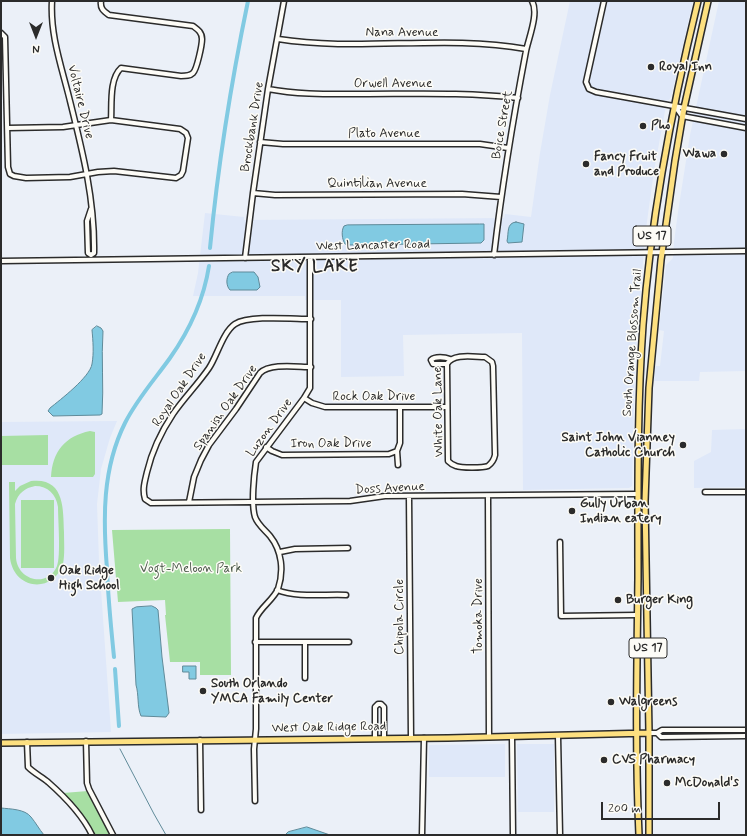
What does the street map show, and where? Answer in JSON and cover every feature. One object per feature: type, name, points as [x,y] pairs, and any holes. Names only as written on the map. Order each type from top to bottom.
[{"type":"main road","name":"South Orange Blossom Trail","points":[[639,835],[637,733],[637,494],[643,324],[650,252],[661,179],[698,1]]},
{"type":"main road","name":"South Orange Blossom Trail","points":[[649,835],[649,733],[645,501],[647,425],[651,360],[662,252],[682,116],[708,1]]},
{"type":"main road","points":[[639,415],[643,423],[647,425]]},
{"type":"main road","points":[[637,494],[641,495],[645,501]]},
{"type":"main road","name":"West Oak Ridge Road","points":[[1,743],[512,737],[649,733]]},
{"type":"street","name":"Voltaire Drive","points":[[52,1],[53,30],[88,174],[91,208],[94,220],[94,253],[91,257],[88,253],[87,221],[91,208]]},
{"type":"street","points":[[101,1],[100,6],[103,11],[109,15],[193,26],[198,30],[202,38],[197,66],[195,72],[190,75],[181,76],[121,68],[116,72],[113,80],[111,120]]},
{"type":"street","name":"Brockbank Drive","points":[[245,258],[260,142],[284,1]]},
{"type":"street","name":"Boice Street","points":[[494,255],[508,148],[526,49],[535,11],[532,1]]},
{"type":"street","points":[[604,1],[586,82],[587,87],[596,92],[746,119]]},
{"type":"street","points":[[1,33],[5,37],[8,167],[10,174],[26,178],[70,177],[114,171],[176,178],[181,175],[183,171],[188,138],[186,133],[180,129],[111,120],[94,121],[76,125],[8,128]]},
{"type":"street","name":"Nana Avenue","points":[[278,39],[317,44],[493,44],[526,49]]},
{"type":"street","name":"Orwell Avenue","points":[[268,90],[324,94],[473,93],[518,98]]},
{"type":"street","points":[[675,106],[682,116],[746,128]]},
{"type":"street","name":"Plato Avenue","points":[[260,142],[282,144],[480,144],[508,148]]},
{"type":"street","name":"Quintilian Avenue","points":[[253,193],[275,195],[462,194],[501,197]]},
{"type":"street","name":"West Lancaster Road","points":[[1,261],[91,257],[245,258],[746,251]]},
{"type":"street","name":"Luzon Drive","points":[[255,801],[256,618],[259,611],[269,602],[277,590],[281,573],[280,552],[271,537],[260,526],[255,517],[254,475],[256,462],[310,388],[310,257]]},
{"type":"street","name":"Royal Oak Drive","points":[[144,499],[143,492],[149,465],[163,431],[173,414],[210,367],[233,325],[246,320],[310,319]]},
{"type":"street","points":[[447,364],[433,364],[430,360],[434,358],[446,357],[450,359]]},
{"type":"street","name":"White Oak Lane","points":[[457,357],[485,357],[492,362],[495,455],[490,465],[485,467],[456,467],[448,461],[447,364],[450,359],[457,357]]},
{"type":"street","name":"Spanish Oak Drive","points":[[189,502],[194,477],[201,460],[263,369],[270,367],[311,367]]},
{"type":"street","name":"Rock Oak Drive","points":[[304,398],[312,403],[325,407],[447,407]]},
{"type":"street","points":[[398,465],[397,451],[400,443],[400,407]]},
{"type":"street","name":"Iron Oak Drive","points":[[266,447],[282,455],[389,454],[397,451]]},
{"type":"street","points":[[705,492],[746,492]]},
{"type":"street","name":"Doss Avenue","points":[[144,499],[151,503],[350,501],[385,496],[637,494]]},
{"type":"street","name":"Chipola Circle","points":[[409,496],[411,738]]},
{"type":"street","name":"Tomoka Drive","points":[[488,496],[489,737]]},
{"type":"street","points":[[560,542],[561,616],[637,615]]},
{"type":"street","points":[[280,552],[295,549],[348,548]]},
{"type":"street","points":[[277,590],[295,594],[346,595]]},
{"type":"street","points":[[255,642],[349,642]]},
{"type":"street","points":[[305,642],[305,678]]},
{"type":"street","points":[[375,738],[375,707],[378,704],[381,704],[384,707],[384,738]]},
{"type":"street","name":"West Oak Ridge Road","points":[[649,733],[657,733],[662,730],[746,730]]},
{"type":"street","name":"West Oak Ridge Road","points":[[657,733],[662,737],[746,736]]},
{"type":"street","points":[[558,736],[560,835]]},
{"type":"street","points":[[512,737],[513,835]]},
{"type":"street","points":[[422,835],[424,738]]},
{"type":"street","points":[[200,740],[200,810]]},
{"type":"street","points":[[27,742],[28,767],[47,782],[72,806],[83,819],[92,835]]},
{"type":"street","points":[[86,742],[87,783],[113,835]]},
{"type":"shaded area","points":[[570,1],[693,1],[671,97],[667,100],[654,171],[645,236],[635,364],[632,486],[629,488],[523,490],[522,333],[403,335],[404,376],[341,377],[341,300],[305,300],[305,296],[193,296],[198,273],[205,213],[244,217],[244,220],[504,218],[505,214],[531,217],[550,95]]},
{"type":"shaded area","points":[[719,1],[746,1],[746,371],[700,372],[699,381],[654,381],[655,366],[660,366],[664,331],[659,330],[666,265],[673,258],[678,212],[690,135]]},
{"type":"shaded area","name":"Oak Ridge High School","points":[[117,421],[110,438],[101,469],[97,504],[99,561],[111,732],[1,734],[1,422]]},
{"type":"shaded area","points":[[746,429],[746,487],[694,488],[694,461],[711,452],[712,430]]},
{"type":"shaded area","points":[[505,744],[505,777],[429,777],[429,745]]},
{"type":"shaded area","points":[[517,744],[554,744],[554,812],[518,812]]},
{"type":"green space","points":[[90,431],[95,432],[95,474],[93,477],[51,477],[54,460],[62,446],[67,441],[81,433]]},
{"type":"green space","points":[[48,435],[48,465],[1,465],[1,436]]},
{"type":"green space","points":[[31,481],[42,481],[50,484],[56,489],[60,496],[63,514],[63,564],[58,574],[43,584],[26,582],[19,577],[13,569],[10,558],[9,482],[15,482],[15,491],[20,486]],"holes":[[[35,486],[40,486],[51,492],[57,502],[59,554],[57,566],[53,573],[41,579],[34,579],[22,572],[18,566],[16,558],[15,504],[20,494],[25,490]]]},
{"type":"green space","points":[[21,500],[54,500],[54,568],[21,568]]},
{"type":"green space","name":"Vogt-Meloon Park","points":[[230,529],[231,675],[200,675],[200,662],[170,662],[165,615],[165,600],[118,602],[112,530]]},
{"type":"green space","points":[[88,791],[111,835],[94,835],[84,818],[63,793]]},
{"type":"water","points":[[516,222],[524,224],[522,242],[508,243],[509,226]]},
{"type":"water","points":[[484,224],[484,240],[481,243],[349,245],[345,244],[342,235],[344,226],[347,225]]},
{"type":"water","points":[[233,272],[254,272],[258,277],[260,287],[257,290],[230,290],[227,280],[229,274]]},
{"type":"water","points":[[97,326],[103,331],[102,414],[53,416],[48,411],[50,408],[74,388],[90,369],[93,356],[92,330]]},
{"type":"water","points":[[152,606],[158,610],[169,713],[166,717],[141,716],[138,705],[132,609],[136,607]]},
{"type":"water","points":[[183,666],[196,666],[196,679],[189,679],[189,672],[183,672]]},
{"type":"water","points":[[1,808],[25,812],[33,819],[44,835],[1,835]]},
{"type":"water","points":[[307,827],[330,835],[285,835],[288,832]]},
{"type":"waterway","points":[[210,248],[226,124],[248,1]]},
{"type":"waterway","points":[[114,657],[105,532],[106,494],[112,458],[117,440],[130,414],[177,348],[195,314],[207,278],[209,266]]},
{"type":"waterway","points":[[115,669],[119,726]]},
{"type":"waterway","points":[[120,749],[166,835]]},
{"type":"place","name":"Royal Inn","points":[[651,67]]},
{"type":"place","name":"Pho","points":[[643,126]]},
{"type":"place","name":"Wawa","points":[[724,154]]},
{"type":"place","name":"Fancy Fruit and Produce","points":[[586,164]]},
{"type":"place","name":"Saint John Vianney Catholic Church","points":[[683,445]]},
{"type":"place","name":"Gully Urban Indian eatery","points":[[572,511]]},
{"type":"place","name":"Oak Ridge High School","points":[[51,578]]},
{"type":"place","name":"Burger King","points":[[618,600]]},
{"type":"place","name":"South Orlando YMCA Family Center","points":[[203,691]]},
{"type":"place","name":"Walgreens","points":[[611,702]]},
{"type":"place","name":"CVS Pharmacy","points":[[604,760]]},
{"type":"place","name":"McDonald's","points":[[667,783]]},
{"type":"district","name":"SKY LAKE","points":[[315,267]]}]
